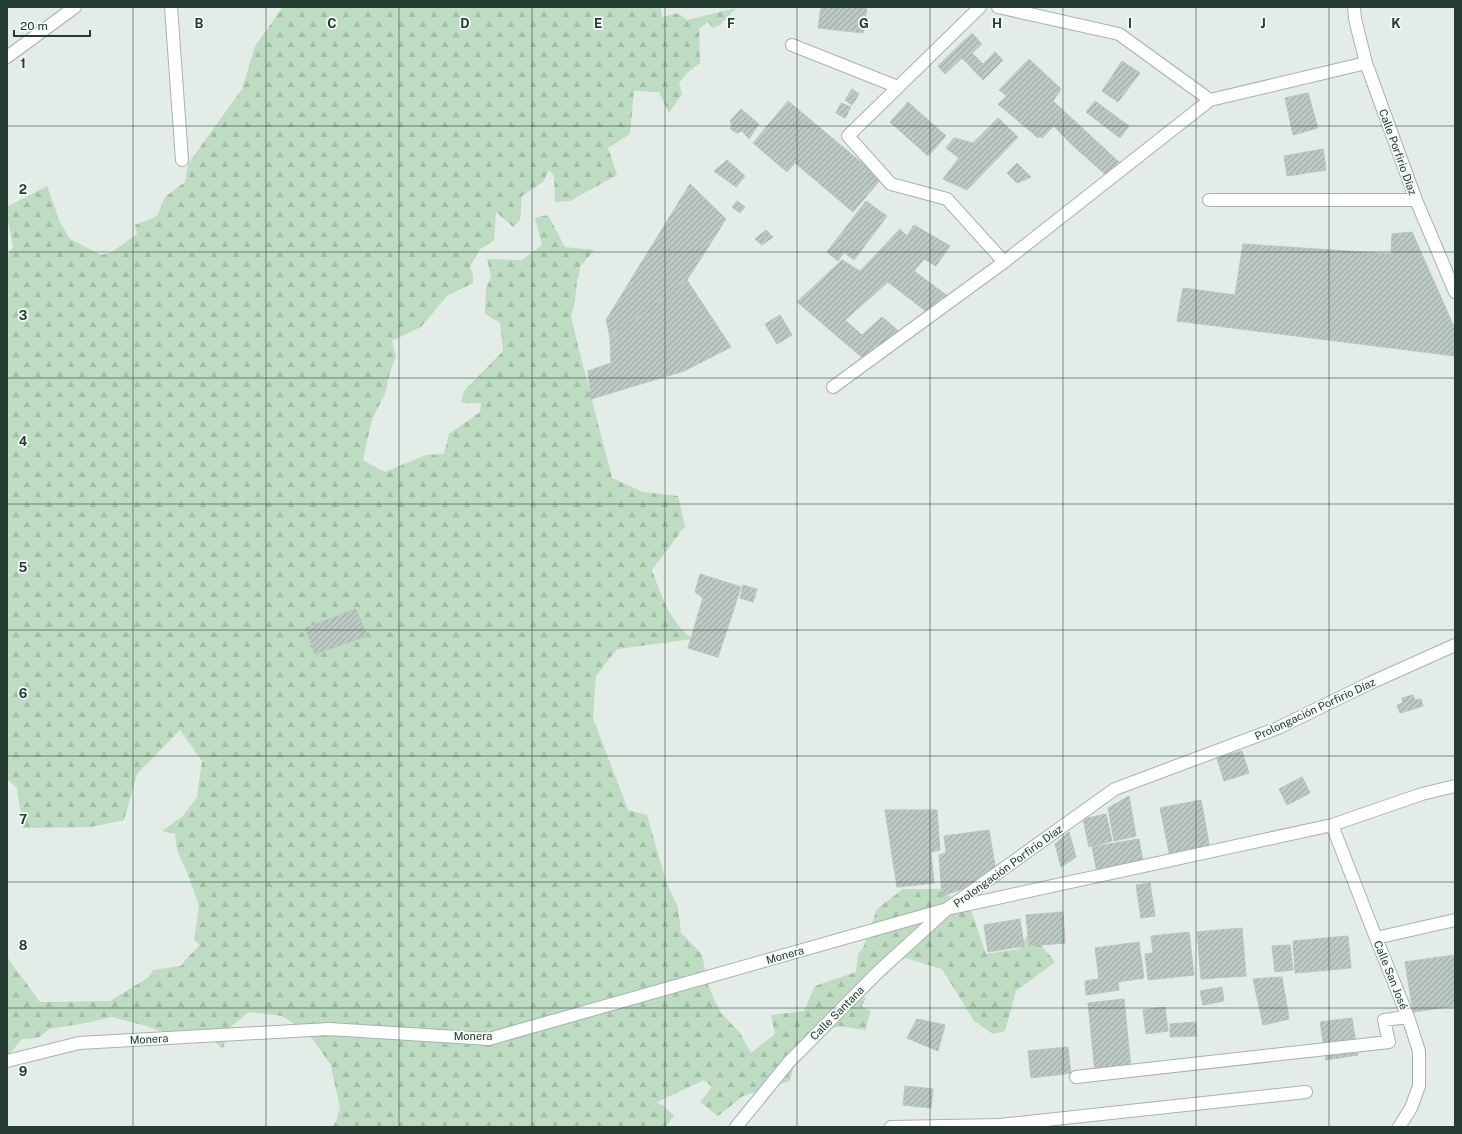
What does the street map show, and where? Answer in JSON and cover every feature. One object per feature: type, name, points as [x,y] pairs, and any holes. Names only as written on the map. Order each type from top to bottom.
[{"type":"street","points":[[7,57],[75,7]]},
{"type":"street","points":[[171,7],[182,160]]},
{"type":"street","points":[[980,7],[848,136],[891,184],[947,199],[1004,262]]},
{"type":"street","points":[[998,7],[1119,34],[1210,100]]},
{"type":"street","name":"Calle Porfirio Díaz","points":[[1354,7],[1355,18],[1366,63],[1416,200],[1455,292]]},
{"type":"street","points":[[792,45],[898,87]]},
{"type":"street","points":[[834,387],[1004,262],[1210,100],[1366,63]]},
{"type":"street","points":[[1209,200],[1416,200]]},
{"type":"street","name":"Prolongación Porfirio Díaz","points":[[947,909],[1115,789],[1278,728],[1368,684],[1455,645]]},
{"type":"street","name":"Prolongación Porfirio Díaz","points":[[947,909],[1332,825],[1422,794],[1455,786]]},
{"type":"street","name":"Calle San José","points":[[1332,825],[1408,1017],[1419,1051],[1419,1086],[1410,1108],[1399,1127]]},
{"type":"street","name":"Monera","points":[[7,1061],[79,1043],[329,1029],[489,1039],[947,909]]},
{"type":"street","name":"Calle Santana","points":[[736,1127],[789,1062],[879,971],[947,909]]},
{"type":"street","points":[[1376,938],[1455,920]]},
{"type":"street","points":[[1076,1077],[1388,1042],[1384,1020],[1408,1017]]},
{"type":"street","points":[[891,1127],[999,1125],[1306,1092]]},
{"type":"green space","points":[[283,7],[661,7],[662,17],[678,13],[687,20],[736,8],[721,24],[713,28],[708,22],[699,29],[700,63],[687,73],[679,83],[682,94],[669,113],[659,92],[634,91],[630,134],[608,148],[617,175],[570,201],[555,202],[554,176],[549,170],[543,182],[522,196],[520,220],[513,227],[496,212],[494,240],[479,250],[470,267],[473,275],[473,283],[447,296],[421,327],[392,341],[396,356],[389,375],[385,394],[372,419],[363,460],[385,472],[426,455],[444,454],[449,434],[480,412],[481,403],[461,403],[464,391],[503,351],[500,323],[485,314],[486,289],[491,276],[487,259],[522,260],[542,245],[535,218],[548,215],[565,247],[594,250],[580,267],[579,276],[577,279],[575,302],[571,316],[577,342],[612,478],[643,492],[678,496],[685,526],[652,570],[663,599],[672,617],[693,639],[617,649],[596,676],[593,718],[628,810],[647,815],[667,885],[678,907],[681,933],[702,954],[708,985],[720,1012],[740,1033],[751,1053],[775,1034],[771,1015],[804,1011],[815,986],[856,972],[858,954],[863,948],[877,909],[903,889],[939,889],[971,910],[986,954],[1019,949],[1030,931],[1055,962],[1016,991],[1005,1031],[993,1034],[974,1021],[942,969],[906,958],[889,966],[887,969],[888,975],[882,976],[875,986],[857,988],[866,999],[861,1006],[871,1011],[865,1030],[840,1026],[817,1032],[798,1047],[790,1081],[743,1096],[718,1116],[700,1102],[712,1087],[704,1080],[657,1102],[674,1116],[665,1127],[332,1127],[336,1122],[340,1107],[331,1065],[308,1033],[282,1016],[249,1012],[228,1029],[223,1049],[212,1040],[176,1036],[112,1017],[49,1029],[38,1038],[22,1039],[7,1057],[7,954],[9,960],[40,1002],[110,1001],[149,977],[153,970],[181,966],[200,945],[194,940],[199,906],[187,872],[177,850],[175,834],[162,831],[183,816],[197,797],[202,761],[180,730],[137,774],[124,820],[91,827],[23,828],[17,788],[7,779],[7,257],[13,247],[7,207],[47,186],[60,222],[70,239],[101,255],[112,252],[137,234],[135,225],[157,216],[165,197],[185,182],[188,164],[242,89],[255,46]]},
{"type":"building","points":[[821,7],[867,7],[863,33],[818,28]]},
{"type":"building","points":[[972,33],[982,44],[972,53],[983,64],[995,52],[1003,60],[983,80],[962,58],[945,74],[938,66]]},
{"type":"building","points":[[1029,59],[1061,89],[1053,101],[1119,162],[1106,175],[1070,143],[1054,126],[1042,138],[1039,136],[1038,138],[998,104],[1007,96],[999,90]]},
{"type":"building","points":[[1122,61],[1140,73],[1118,102],[1102,91]]},
{"type":"building","points":[[852,89],[859,94],[852,105],[845,100]]},
{"type":"building","points":[[1308,93],[1318,128],[1293,135],[1285,98]]},
{"type":"building","points":[[788,101],[881,179],[853,212],[795,163],[787,172],[753,143]]},
{"type":"building","points":[[1095,101],[1129,126],[1120,138],[1086,112]]},
{"type":"building","points":[[908,102],[946,136],[928,156],[890,122]]},
{"type":"building","points":[[841,103],[851,107],[845,118],[836,113]]},
{"type":"building","points":[[741,109],[759,124],[749,139],[742,131],[737,133],[730,129],[732,125],[730,121]]},
{"type":"building","points":[[998,118],[1018,137],[967,190],[943,179],[959,158],[946,148],[954,138],[973,143]]},
{"type":"building","points":[[1323,149],[1326,170],[1287,176],[1284,156]]},
{"type":"building","points":[[727,160],[745,176],[736,187],[714,171]]},
{"type":"building","points":[[1017,163],[1031,177],[1017,183],[1007,173]]},
{"type":"building","points":[[690,184],[726,219],[687,280],[610,337],[606,320]]},
{"type":"building","points":[[737,201],[745,207],[740,213],[732,207]]},
{"type":"building","points":[[866,201],[887,216],[854,260],[844,252],[838,261],[827,252]]},
{"type":"building","points":[[914,225],[950,246],[936,266],[924,259],[914,271],[949,297],[928,313],[888,282],[845,320],[862,335],[882,317],[901,333],[864,359],[797,302],[842,260],[860,271],[900,229],[907,236]]},
{"type":"building","points":[[766,230],[773,237],[762,245],[755,239]]},
{"type":"building","points":[[1412,232],[1455,329],[1455,356],[1177,321],[1183,288],[1235,295],[1243,244],[1391,254],[1392,234]]},
{"type":"building","points":[[687,280],[731,347],[684,371],[591,399],[588,371],[611,363],[610,337]]},
{"type":"building","points":[[780,315],[792,335],[777,344],[765,324]]},
{"type":"building","points":[[700,574],[741,587],[718,657],[688,648],[703,598],[695,592]]},
{"type":"building","points":[[743,585],[757,589],[753,602],[740,598]]},
{"type":"building","points":[[356,609],[367,636],[315,654],[305,628]]},
{"type":"building","points":[[1413,695],[1415,700],[1421,699],[1423,706],[1400,713],[1397,705],[1403,703],[1402,698]]},
{"type":"building","points":[[1242,751],[1249,773],[1224,781],[1217,758]]},
{"type":"building","points":[[1302,777],[1310,793],[1287,805],[1279,789]]},
{"type":"building","points":[[1129,796],[1136,836],[1114,841],[1108,808]]},
{"type":"building","points":[[1201,800],[1210,849],[1170,857],[1160,808]]},
{"type":"building","points":[[885,810],[937,810],[940,850],[931,852],[934,883],[897,887]]},
{"type":"building","points":[[1106,814],[1112,841],[1089,847],[1083,819]]},
{"type":"building","points":[[989,830],[997,877],[942,896],[939,855],[946,853],[944,836]]},
{"type":"building","points":[[1069,832],[1076,857],[1061,867],[1055,844]]},
{"type":"building","points":[[1139,839],[1143,863],[1097,872],[1092,847]]},
{"type":"building","points":[[1150,883],[1155,916],[1141,918],[1136,885]]},
{"type":"building","points":[[1063,912],[1065,943],[1029,946],[1026,915]]},
{"type":"building","points":[[1020,919],[1024,946],[988,952],[984,925]]},
{"type":"building","points":[[1242,928],[1246,976],[1201,979],[1197,932]]},
{"type":"building","points":[[1189,932],[1194,975],[1148,980],[1145,954],[1153,953],[1151,936]]},
{"type":"building","points":[[1348,936],[1351,968],[1295,973],[1293,941]]},
{"type":"building","points":[[1139,942],[1144,978],[1118,982],[1119,990],[1086,995],[1085,981],[1099,979],[1095,948]]},
{"type":"building","points":[[1290,945],[1293,970],[1275,972],[1272,946]]},
{"type":"building","points":[[1455,955],[1455,1006],[1413,1012],[1405,962]]},
{"type":"building","points":[[1282,977],[1289,1019],[1263,1025],[1253,979]]},
{"type":"building","points":[[1222,987],[1224,1001],[1203,1005],[1200,991]]},
{"type":"building","points":[[1124,999],[1131,1069],[1095,1073],[1088,1003]]},
{"type":"building","points":[[1165,1007],[1168,1031],[1146,1034],[1143,1010]]},
{"type":"building","points":[[1352,1018],[1358,1055],[1326,1060],[1320,1022]]},
{"type":"building","points":[[917,1019],[945,1025],[938,1051],[907,1038]]},
{"type":"building","points":[[1196,1022],[1197,1036],[1170,1037],[1170,1024]]},
{"type":"building","points":[[1068,1047],[1071,1073],[1031,1078],[1028,1051]]},
{"type":"building","points":[[905,1086],[933,1089],[931,1108],[903,1105]]}]
